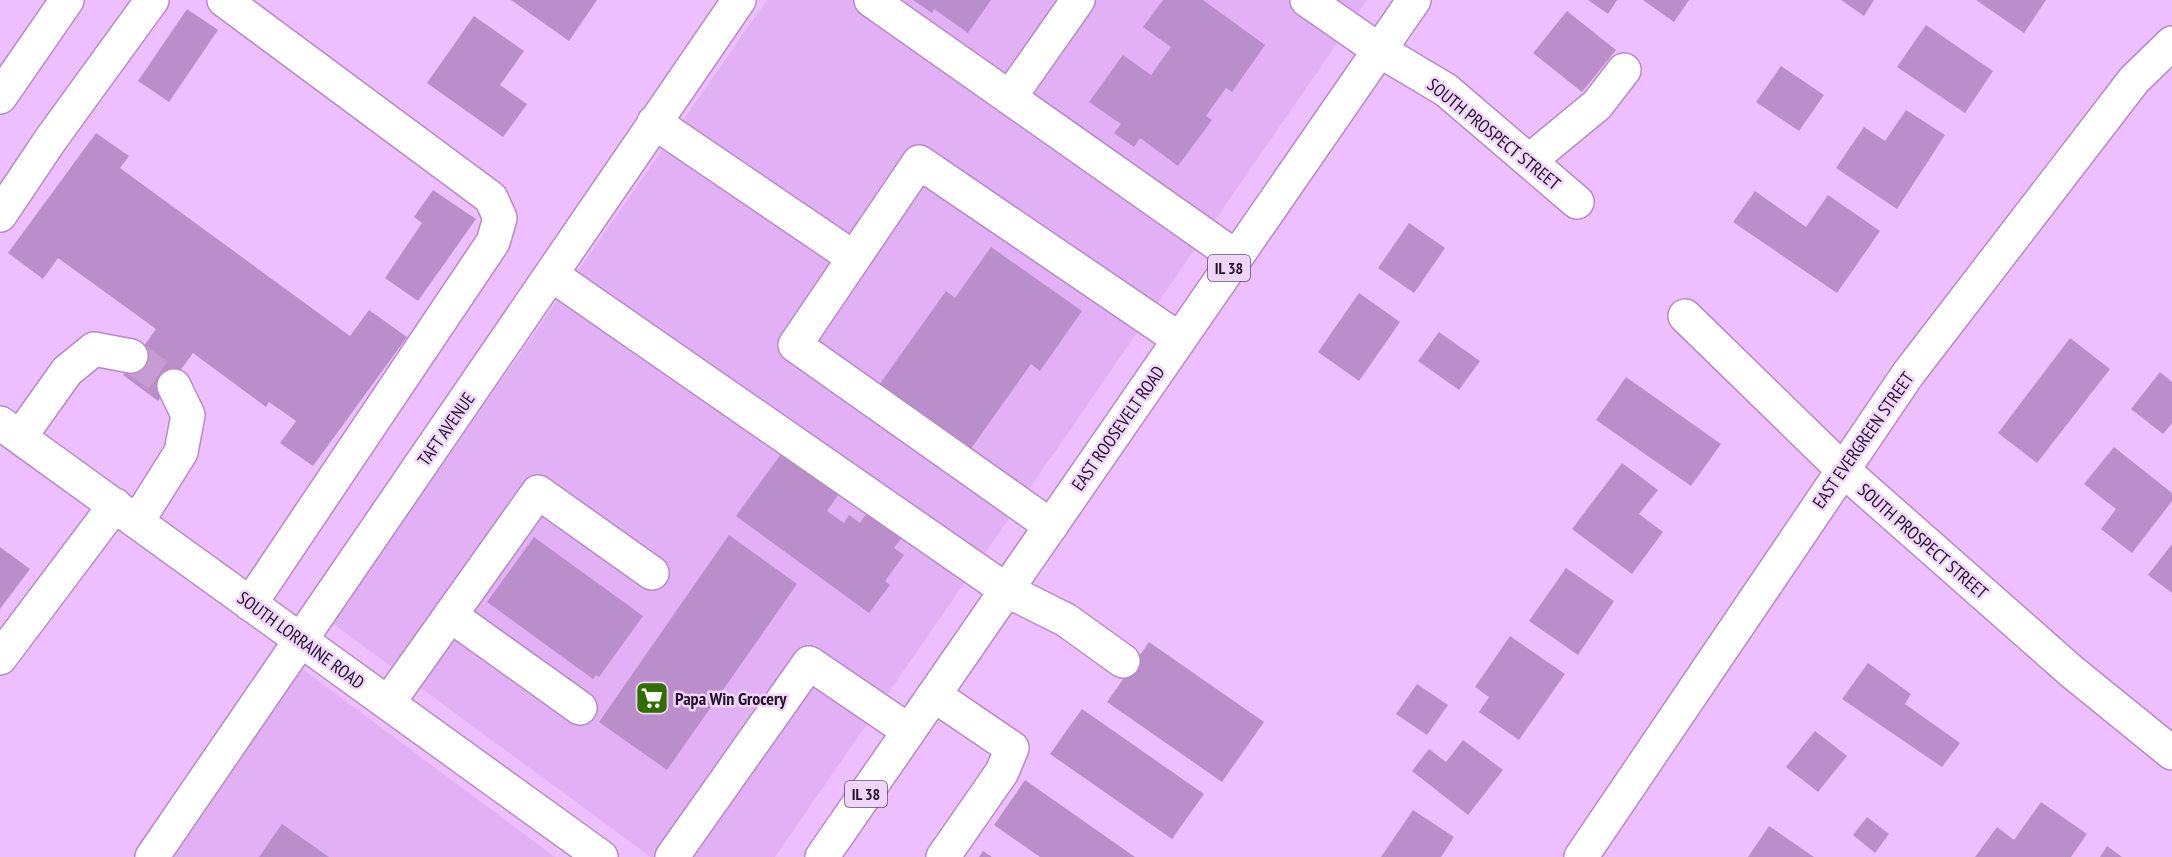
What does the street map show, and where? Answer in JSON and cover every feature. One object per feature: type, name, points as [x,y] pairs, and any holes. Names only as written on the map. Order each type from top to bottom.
[{"type":"street","points":[[0,97],[67,0]]},
{"type":"street","points":[[0,215],[51,139],[152,0]]},
{"type":"street","points":[[224,0],[491,198],[500,218],[493,242],[250,604]]},
{"type":"street","name":"TAFT AVENUE","points":[[152,857],[739,0]]},
{"type":"street","points":[[871,0],[1236,257]]},
{"type":"street","points":[[1010,98],[1078,0]]},
{"type":"street","name":"SOUTH PROSPECT STREET","points":[[1307,0],[1379,50],[1446,90],[1577,202]]},
{"type":"street","name":"EAST ROOSEVELT ROAD","points":[[822,857],[1414,0]]},
{"type":"street","name":"EAST EVERGREEN STREET","points":[[1581,857],[1908,374],[2126,89],[2172,43]]},
{"type":"street","points":[[1529,160],[1597,105],[1624,70]]},
{"type":"street","points":[[654,122],[854,258]]},
{"type":"street","points":[[1051,526],[795,345],[919,162],[1179,339]]},
{"type":"street","points":[[552,275],[1006,590],[1066,620],[1123,661]]},
{"type":"street","name":"SOUTH PROSPECT STREET","points":[[1686,316],[1842,469],[2071,671],[2172,753]]},
{"type":"street","points":[[10,430],[68,371],[94,349],[130,356]]},
{"type":"street","points":[[0,658],[181,452],[188,415],[174,386]]},
{"type":"street","name":"SOUTH LORRAINE ROAD","points":[[10,430],[602,857]]},
{"type":"street","points":[[388,703],[537,492],[652,573]]},
{"type":"street","points":[[450,615],[580,708]]},
{"type":"street","points":[[672,857],[809,663],[909,731]]},
{"type":"street","points":[[934,695],[1012,748],[1002,772],[943,857]]},
{"type":"shaded area","points":[[767,0],[1367,0],[775,857],[651,857],[332,623]]},
{"type":"shaded area","points":[[300,667],[555,857],[173,857]]},
{"type":"building","points":[[511,0],[597,0],[569,41]]},
{"type":"building","points":[[913,0],[991,0],[968,33],[934,9],[932,13]]},
{"type":"building","points":[[1163,0],[1203,0],[1265,45],[1232,92],[1226,88],[1206,116],[1212,120],[1178,166],[1140,138],[1134,147],[1114,133],[1121,124],[1089,102],[1123,55],[1151,75],[1171,47],[1143,27]]},
{"type":"building","points":[[1588,0],[1617,0],[1608,14]]},
{"type":"building","points":[[1643,0],[1689,0],[1674,22]]},
{"type":"building","points":[[1841,0],[1874,0],[1864,16]]},
{"type":"building","points":[[1976,0],[2046,0],[2024,33]]},
{"type":"building","points":[[187,9],[218,30],[169,102],[138,81]]},
{"type":"building","points":[[1567,11],[1616,50],[1582,92],[1533,53]]},
{"type":"building","points":[[474,16],[524,51],[500,85],[527,104],[503,137],[427,83]]},
{"type":"building","points":[[1926,25],[1993,71],[1965,113],[1897,67]]},
{"type":"building","points":[[1781,66],[1824,95],[1799,131],[1756,102]]},
{"type":"building","points":[[1906,110],[1945,135],[1897,209],[1836,168],[1864,127],[1885,141]]},
{"type":"building","points":[[96,133],[129,156],[120,168],[350,336],[369,310],[407,337],[313,466],[280,443],[296,421],[269,402],[266,407],[193,353],[158,401],[123,375],[156,329],[58,258],[43,279],[8,253]]},
{"type":"building","points":[[433,190],[476,219],[418,301],[385,278],[422,223],[414,217]]},
{"type":"building","points":[[1755,191],[1806,227],[1828,195],[1880,231],[1837,293],[1733,222]]},
{"type":"building","points":[[1409,223],[1445,248],[1414,293],[1378,268]]},
{"type":"building","points":[[991,247],[1082,311],[1040,371],[1031,364],[970,450],[879,385],[946,291],[955,298]]},
{"type":"building","points":[[1359,293],[1400,322],[1359,381],[1318,352]]},
{"type":"building","points":[[1439,332],[1480,361],[1459,390],[1418,361]]},
{"type":"building","points":[[2070,338],[2110,369],[2037,463],[1998,433]]},
{"type":"building","points":[[2160,372],[2172,382],[2172,423],[2163,434],[2131,409]]},
{"type":"building","points":[[1626,377],[1721,444],[1691,486],[1596,420]]},
{"type":"building","points":[[2114,447],[2172,493],[2172,501],[2132,553],[2101,529],[2116,509],[2084,484]]},
{"type":"building","points":[[781,454],[838,495],[827,511],[844,523],[849,515],[860,523],[868,511],[903,536],[894,548],[904,555],[885,581],[890,585],[869,613],[736,516]]},
{"type":"building","points":[[1622,463],[1658,490],[1639,514],[1663,532],[1632,574],[1572,529]]},
{"type":"building","points":[[729,535],[797,584],[667,770],[599,722]]},
{"type":"building","points":[[534,537],[643,616],[599,677],[596,675],[593,679],[487,602]]},
{"type":"building","points":[[2172,544],[2172,593],[2148,575]]},
{"type":"building","points":[[0,547],[30,569],[0,609]]},
{"type":"building","points":[[1566,568],[1614,601],[1578,655],[1529,621]]},
{"type":"building","points":[[1510,636],[1565,674],[1519,740],[1479,712],[1489,697],[1475,687]]},
{"type":"building","points":[[1149,642],[1264,722],[1222,782],[1107,702]]},
{"type":"building","points":[[1868,663],[1911,694],[1905,704],[1960,743],[1942,767],[1842,699]]},
{"type":"building","points":[[1417,684],[1448,705],[1427,735],[1396,714]]},
{"type":"building","points":[[1082,709],[1204,794],[1172,839],[1050,754]]},
{"type":"building","points":[[1815,731],[1847,756],[1818,792],[1786,767]]},
{"type":"building","points":[[1463,740],[1503,770],[1468,815],[1412,771],[1429,749],[1446,762]]},
{"type":"building","points":[[1025,780],[1135,857],[1040,857],[994,825]]},
{"type":"building","points":[[2041,802],[2087,834],[2071,857],[1975,857],[1997,827],[2014,840]]},
{"type":"building","points":[[1413,810],[1454,837],[1441,857],[1381,857]]},
{"type":"building","points":[[1867,817],[1889,834],[1875,853],[1853,835]]},
{"type":"building","points":[[282,824],[329,857],[259,857]]},
{"type":"building","points":[[1769,826],[1814,857],[1748,857]]},
{"type":"building","points":[[2107,846],[2122,857],[2100,857]]},
{"type":"building","points":[[983,851],[992,857],[979,857]]},
{"type":"tunnel","points":[[131,356],[174,386]]},
{"type":"place","name":"Papa Win Grocery","points":[[652,698]]}]
